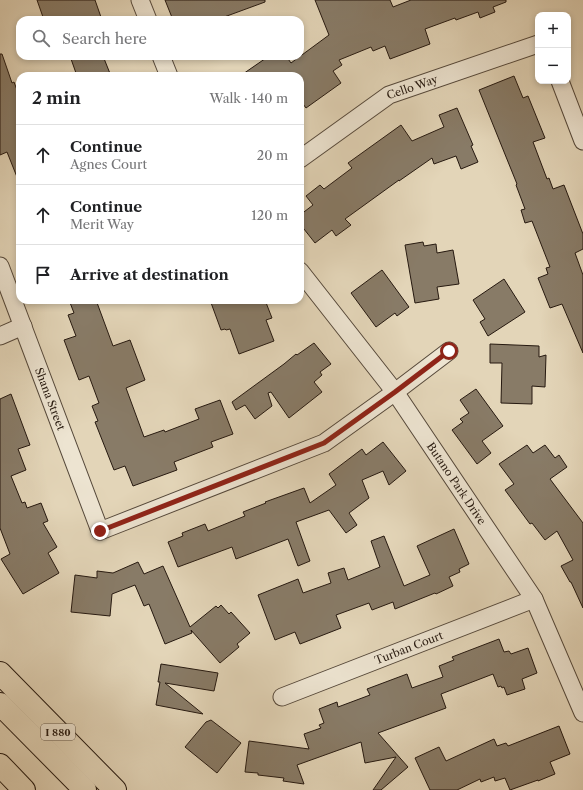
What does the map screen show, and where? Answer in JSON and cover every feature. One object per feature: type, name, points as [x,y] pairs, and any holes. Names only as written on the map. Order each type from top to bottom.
[{"type":"highway","name":"I 880","points":[[0,673],[115,790]]},
{"type":"highway","name":"I 880","points":[[0,704],[85,790]]},
{"type":"highway","points":[[0,765],[24,790]]},
{"type":"street","points":[[140,0],[146,16]]},
{"type":"street","name":"Cello Way","points":[[304,156],[389,95],[535,45]]},
{"type":"street","points":[[163,60],[167,72]]},
{"type":"street","points":[[561,84],[583,141]]},
{"type":"street","name":"Shana Street","points":[[0,266],[100,531],[324,443],[395,392]]},
{"type":"street","name":"Butano Park Drive","points":[[304,276],[395,392],[534,599],[583,713]]},
{"type":"street","points":[[0,336],[23,326]]},
{"type":"street","points":[[395,392],[449,351]]},
{"type":"street","name":"Turban Court","points":[[282,697],[534,599]]},
{"type":"building","points":[[37,0],[95,0],[101,16],[43,16]]},
{"type":"building","points":[[165,0],[265,0],[265,2],[227,16],[171,16]]},
{"type":"building","points":[[315,0],[390,0],[393,7],[411,0],[506,0],[506,2],[493,7],[495,12],[480,18],[478,12],[456,20],[455,18],[425,29],[430,44],[390,59],[385,46],[373,51],[371,47],[339,60],[342,65],[333,71],[341,83],[306,108],[304,105],[304,72],[246,72],[263,60],[289,60],[291,63],[295,60],[304,60],[304,53],[329,35]]},
{"type":"building","points":[[0,54],[2,54],[12,83],[14,82],[16,87],[16,174],[7,152],[0,155]]},
{"type":"building","points":[[71,60],[105,60],[109,72],[76,72]]},
{"type":"building","points":[[514,76],[523,98],[528,96],[545,138],[533,142],[547,179],[549,178],[553,189],[564,185],[583,234],[583,249],[575,253],[583,275],[583,353],[562,304],[550,308],[538,278],[548,274],[546,268],[550,267],[532,221],[525,223],[521,210],[525,209],[516,185],[517,184],[479,90]]},
{"type":"building","points":[[457,108],[473,145],[471,146],[478,162],[461,169],[456,156],[434,164],[432,158],[345,219],[351,225],[336,236],[332,230],[315,243],[304,229],[304,212],[313,205],[306,196],[320,185],[324,189],[352,168],[348,163],[401,125],[412,141],[444,127],[439,115]]},
{"type":"building","points":[[423,242],[424,246],[436,244],[437,253],[453,250],[459,284],[437,287],[439,299],[415,303],[405,245]]},
{"type":"building","points":[[382,270],[409,307],[397,316],[395,313],[376,327],[351,293]]},
{"type":"building","points":[[504,279],[525,312],[488,336],[480,322],[485,319],[473,300]]},
{"type":"building","points":[[71,304],[97,304],[113,346],[130,340],[145,380],[126,388],[144,437],[164,430],[165,432],[199,419],[195,409],[220,400],[233,434],[211,442],[213,447],[174,462],[177,470],[133,486],[125,466],[114,470],[95,422],[98,421],[92,406],[99,403],[89,376],[79,380],[64,340],[76,336],[68,315],[74,313]]},
{"type":"building","points":[[211,304],[267,304],[272,318],[266,320],[274,341],[239,354],[230,329],[221,330]]},
{"type":"building","points":[[314,343],[331,364],[320,372],[322,375],[314,382],[322,392],[289,418],[271,392],[268,393],[272,406],[255,419],[245,405],[236,410],[232,402],[296,354],[297,355]]},
{"type":"building","points":[[490,344],[539,346],[539,357],[546,355],[545,387],[532,386],[532,404],[501,403],[502,363],[490,363]]},
{"type":"building","points":[[476,389],[503,426],[482,441],[491,453],[477,464],[452,430],[463,422],[460,419],[469,413],[460,400]]},
{"type":"building","points":[[11,394],[30,445],[18,449],[26,470],[11,476],[22,503],[25,502],[27,508],[41,503],[48,521],[43,523],[57,547],[48,553],[59,573],[23,594],[1,559],[10,554],[0,528],[0,399]]},
{"type":"building","points":[[383,442],[406,471],[389,485],[383,471],[362,480],[369,498],[349,513],[357,525],[346,533],[329,510],[296,522],[310,561],[298,566],[288,539],[236,559],[232,547],[178,567],[168,542],[183,536],[182,533],[205,524],[208,531],[245,516],[243,512],[266,503],[265,502],[304,488],[310,503],[336,485],[329,474],[362,449],[366,455]]},
{"type":"building","points":[[527,445],[533,453],[545,445],[555,458],[559,455],[567,467],[550,479],[583,523],[583,608],[571,582],[561,566],[573,560],[557,531],[545,540],[532,523],[530,524],[505,490],[514,484],[499,464]]},
{"type":"building","points":[[454,529],[469,564],[459,569],[460,572],[449,577],[453,586],[395,609],[393,602],[372,610],[369,603],[336,615],[341,628],[300,644],[295,632],[275,640],[258,595],[298,579],[303,593],[331,583],[328,573],[344,568],[348,580],[380,567],[371,541],[384,536],[404,586],[430,575],[417,546]]},
{"type":"building","points":[[138,562],[144,574],[163,566],[190,627],[216,606],[218,608],[221,605],[229,614],[231,612],[250,633],[237,644],[239,647],[220,663],[191,630],[192,633],[165,644],[149,604],[144,606],[135,585],[112,594],[110,616],[71,612],[75,575],[97,578],[97,571],[113,573]]},
{"type":"building","points":[[499,639],[504,652],[509,651],[511,654],[528,648],[537,673],[522,679],[525,689],[507,695],[504,687],[498,687],[493,674],[441,694],[446,708],[378,733],[408,767],[381,790],[373,790],[396,757],[365,763],[361,742],[297,765],[304,784],[283,781],[284,778],[245,772],[249,741],[309,749],[304,734],[321,728],[319,725],[324,723],[319,709],[337,702],[338,707],[370,695],[367,689],[407,674],[412,688],[443,677],[439,666],[454,660],[452,657]]},
{"type":"building","points":[[161,664],[218,673],[214,691],[165,683],[203,714],[156,705]]},
{"type":"building","points":[[211,720],[241,743],[217,773],[185,747],[206,722]]},
{"type":"building","points":[[559,726],[570,754],[550,762],[555,774],[510,790],[505,778],[495,781],[494,777],[481,782],[480,779],[457,790],[430,790],[415,758],[439,747],[446,761],[494,739],[497,746],[506,743],[508,746]]},
{"type":"route","points":[[100,531],[324,443],[449,351]]}]
